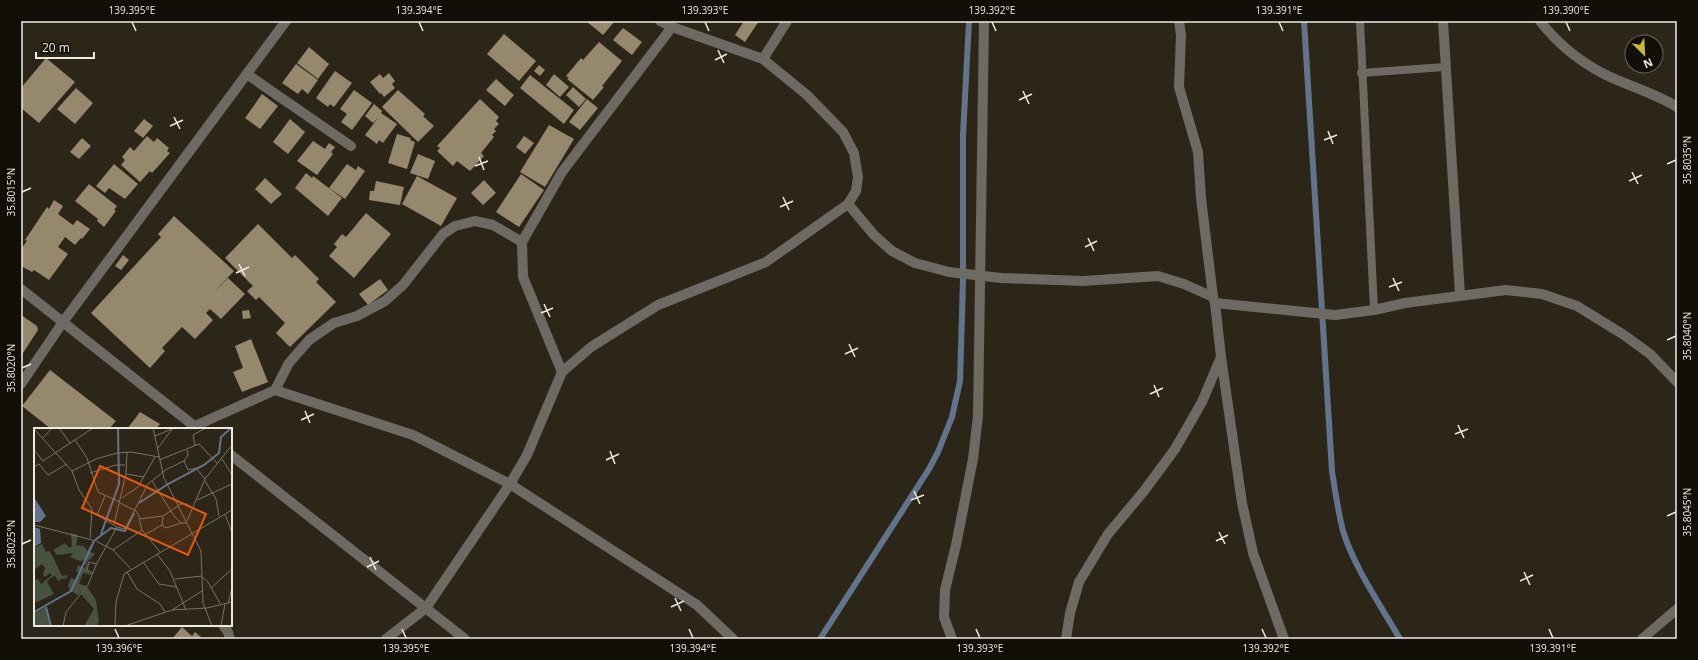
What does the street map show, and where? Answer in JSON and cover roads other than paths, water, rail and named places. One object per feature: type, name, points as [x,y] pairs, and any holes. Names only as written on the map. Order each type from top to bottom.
[{"type":"street","points":[[21,384],[63,322],[248,75],[286,21]]},
{"type":"street","points":[[386,639],[426,608],[510,484],[527,455],[562,372],[591,346],[658,305],[766,262],[848,204],[856,191],[858,177],[854,153],[843,132],[807,95],[763,59],[672,27],[660,21]]},
{"type":"street","points":[[763,59],[787,21]]},
{"type":"street","points":[[952,639],[944,617],[945,590],[956,545],[973,459],[978,416],[984,21]]},
{"type":"street","points":[[1179,21],[1181,35],[1179,87],[1198,152],[1201,198],[1221,357],[1242,503],[1253,553],[1284,639]]},
{"type":"street","points":[[1443,21],[1460,295]]},
{"type":"street","points":[[1540,21],[1553,37],[1581,60],[1604,74],[1677,107]]},
{"type":"street","points":[[562,372],[523,277],[522,242],[562,172],[672,27]]},
{"type":"street","points":[[248,75],[351,146]]},
{"type":"street","points":[[848,204],[874,235],[892,251],[915,262],[948,272],[1001,278],[1083,281],[1158,276],[1184,284],[1214,300],[1309,313],[1335,315],[1374,310],[1405,303],[1506,290],[1542,294],[1577,306],[1624,335],[1650,354],[1677,382]]},
{"type":"street","points":[[21,289],[197,428],[275,390],[289,364],[309,340],[334,323],[357,316],[385,301],[403,285],[443,234],[455,226],[476,221],[493,225],[522,242]]},
{"type":"street","points":[[1066,639],[1070,613],[1079,582],[1108,534],[1144,491],[1175,449],[1202,402],[1221,357]]},
{"type":"street","points":[[275,390],[413,435],[510,484],[697,605],[733,639]]},
{"type":"street","points":[[232,456],[465,639]]},
{"type":"street","points":[[1642,639],[1677,609]]},
{"type":"street","points":[[224,626],[228,632],[230,639]]},
{"type":"lane","points":[[1360,21],[1361,73],[1374,310]]},
{"type":"lane","points":[[1361,73],[1445,67]]},
{"type":"waterway","points":[[820,639],[929,469],[938,452],[952,417],[960,381],[963,281],[963,135],[969,21]]},
{"type":"waterway","points":[[1304,21],[1334,486],[1341,524],[1348,545],[1368,586],[1400,639]]}]
